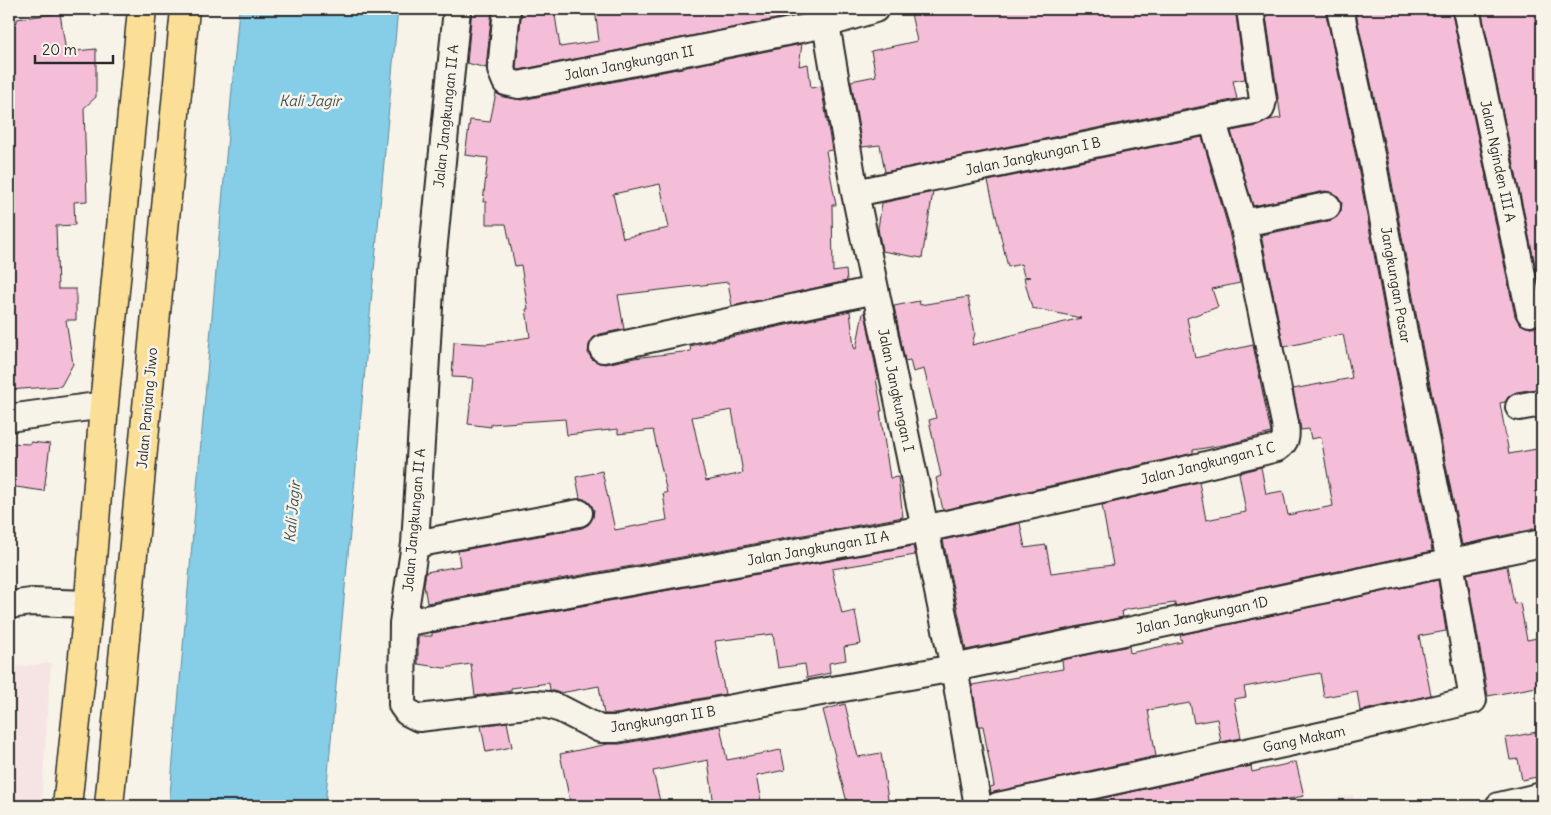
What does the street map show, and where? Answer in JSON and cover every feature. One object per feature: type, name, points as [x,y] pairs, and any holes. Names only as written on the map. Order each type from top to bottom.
[{"type":"main road","points":[[68,806],[142,9]]},
{"type":"main road","name":"Jalan Panjang Jiwo","points":[[109,806],[185,9]]},
{"type":"street","name":"Jalan Jangkungan II A","points":[[457,9],[431,273],[415,544],[404,623],[924,529]]},
{"type":"street","name":"Jalan Jangkungan II","points":[[506,9],[501,70],[506,82],[519,86],[826,24]]},
{"type":"street","points":[[826,24],[874,9]]},
{"type":"street","name":"Jalan Jangkungan I B","points":[[855,193],[1212,119],[1256,112],[1261,108],[1264,100],[1250,9]]},
{"type":"street","name":"Jangkungan Pasar","points":[[1340,9],[1373,164],[1405,338],[1450,562]]},
{"type":"street","name":"Jalan Nginden III A","points":[[1466,9],[1530,313]]},
{"type":"street","name":"Jalan Jangkungan I","points":[[826,24],[855,193],[954,668],[978,806]]},
{"type":"street","name":"Jalan Jangkungan I C","points":[[924,529],[1144,480],[1277,448],[1282,445],[1286,438],[1285,423],[1243,223],[1212,119]]},
{"type":"street","points":[[1243,223],[1327,206]]},
{"type":"street","points":[[603,349],[875,290]]},
{"type":"street","points":[[9,418],[104,405]]},
{"type":"street","points":[[415,544],[579,513]]},
{"type":"street","name":"Jalan Jangkungan 1D","points":[[954,668],[1542,543]]},
{"type":"street","name":"Gang Makam","points":[[998,806],[1338,732],[1473,700],[1450,562]]},
{"type":"street","points":[[9,605],[31,602],[88,604]]},
{"type":"street","name":"Jangkungan II B","points":[[404,623],[402,705],[408,712],[419,718],[535,704],[561,709],[600,729],[617,729],[954,668]]},
{"type":"street","points":[[1499,806],[1542,796]]},
{"type":"shaded area","points":[[51,663],[41,806],[9,806],[9,668]]},
{"type":"shaded area","points":[[1353,795],[1355,806],[1293,806]]},
{"type":"water","name":"Kali Jagir","points":[[239,9],[398,9],[325,806],[169,806]]},
{"type":"building","points":[[472,9],[492,9],[486,68],[467,63]]},
{"type":"building","points":[[522,9],[554,9],[560,47],[599,41],[595,9],[807,9],[807,13],[519,70],[516,68]]},
{"type":"building","points":[[910,9],[1235,9],[1245,79],[1233,81],[1237,99],[885,172],[880,145],[862,147],[851,81],[876,76],[871,51],[917,41]]},
{"type":"building","points":[[1265,9],[1325,9],[1358,167],[1390,341],[1432,551],[1175,606],[1175,603],[1129,609],[1122,611],[1123,617],[966,650],[943,540],[1020,523],[1025,548],[1046,545],[1051,573],[1113,565],[1102,505],[1199,482],[1206,520],[1246,512],[1239,473],[1261,467],[1266,494],[1283,491],[1288,515],[1333,506],[1321,437],[1311,439],[1309,429],[1301,430],[1293,389],[1352,378],[1343,334],[1284,347],[1261,235],[1330,221],[1337,217],[1341,211],[1342,203],[1338,196],[1325,191],[1253,206],[1231,131],[1258,126],[1269,120],[1281,118]]},
{"type":"building","points":[[1355,9],[1451,9],[1515,316],[1519,323],[1526,327],[1534,328],[1542,321],[1542,388],[1516,392],[1509,396],[1505,402],[1500,403],[1509,454],[1542,448],[1542,527],[1462,545],[1420,335],[1388,161]]},
{"type":"building","points":[[1481,9],[1542,9],[1542,298]]},
{"type":"building","points":[[60,13],[66,52],[96,49],[96,97],[84,108],[87,201],[74,202],[75,225],[56,226],[58,289],[76,289],[76,320],[66,320],[73,364],[61,386],[9,390],[9,24],[17,22],[17,19]]},
{"type":"building","points":[[802,44],[799,66],[808,64],[811,88],[821,86],[832,150],[826,151],[836,205],[832,205],[833,272],[846,270],[847,281],[732,306],[728,282],[618,295],[624,329],[600,334],[593,338],[589,345],[588,353],[592,359],[606,364],[634,358],[691,351],[690,346],[850,311],[854,348],[856,349],[863,313],[865,312],[878,379],[876,379],[890,478],[898,477],[903,517],[427,603],[424,585],[426,572],[460,566],[458,551],[582,528],[589,524],[594,510],[590,503],[580,498],[576,477],[602,471],[615,530],[667,520],[663,493],[667,493],[653,430],[618,434],[618,429],[567,435],[565,419],[491,424],[491,427],[468,424],[473,378],[452,377],[454,342],[487,344],[530,337],[521,265],[515,266],[506,224],[486,224],[486,202],[483,202],[488,158],[465,155],[470,120],[490,122],[496,93],[503,97],[522,100]],"holes":[[[660,184],[669,228],[623,238],[613,194]],[[732,410],[743,473],[706,481],[692,417]]]},
{"type":"building","points":[[1202,137],[1228,227],[1240,283],[1212,289],[1218,307],[1187,318],[1195,358],[1253,345],[1271,433],[1229,444],[1193,450],[1193,453],[943,510],[936,478],[941,476],[929,420],[936,418],[924,369],[913,372],[910,360],[905,361],[894,306],[919,301],[920,305],[968,297],[975,333],[972,345],[1081,318],[1032,308],[1024,278],[1030,277],[1024,276],[1021,264],[1008,267],[988,181]]},
{"type":"building","points":[[933,192],[922,258],[882,251],[878,228],[882,203]]},
{"type":"building","points":[[30,442],[50,444],[44,491],[9,486],[9,443],[30,444]]},
{"type":"building","points":[[913,546],[915,555],[832,569],[842,614],[855,611],[861,644],[844,647],[846,660],[829,663],[830,673],[807,678],[805,664],[778,668],[773,634],[715,641],[725,694],[616,714],[604,714],[599,686],[560,693],[550,690],[549,683],[511,688],[511,691],[475,696],[471,664],[444,668],[418,664],[418,636],[432,636],[432,633]]},
{"type":"building","points":[[1507,566],[1514,604],[1520,603],[1527,640],[1542,637],[1542,686],[1488,696],[1467,574]]},
{"type":"building","points":[[1438,580],[1446,631],[1419,636],[1431,695],[1360,711],[1357,691],[1324,697],[1320,673],[1244,687],[1246,697],[1234,699],[1241,738],[1221,742],[1217,719],[1194,723],[1190,703],[1148,710],[1156,756],[991,793],[990,787],[994,786],[983,726],[979,726],[972,685],[1063,669],[1062,660],[1129,646],[1130,653],[1182,642],[1180,635]]},
{"type":"building","points":[[845,704],[858,757],[881,753],[889,806],[848,806],[823,710]]},
{"type":"building","points":[[507,722],[512,747],[486,752],[481,726]]},
{"type":"building","points":[[720,726],[727,760],[781,750],[785,770],[756,776],[762,806],[714,806],[708,760],[653,771],[661,806],[571,806],[560,754],[608,744],[620,744]]},
{"type":"building","points":[[1542,731],[1542,776],[1522,780],[1518,759],[1510,760],[1506,738]]},
{"type":"building","points":[[1296,762],[1304,796],[1274,802],[1274,799],[1239,806],[1067,806],[1251,766],[1252,772]]}]
